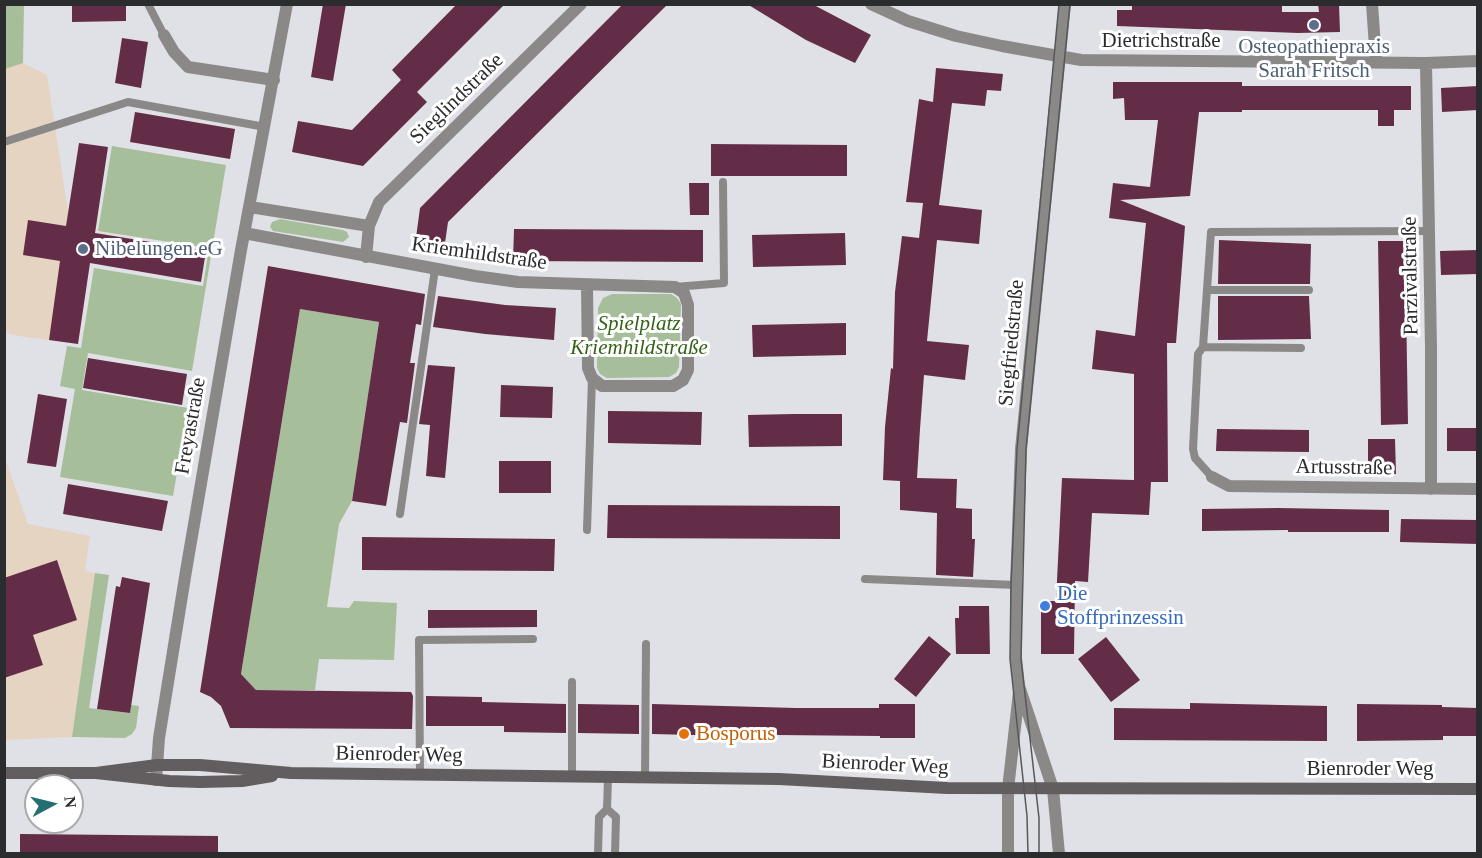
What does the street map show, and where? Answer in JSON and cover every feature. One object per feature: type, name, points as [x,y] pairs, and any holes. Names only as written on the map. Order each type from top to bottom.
[{"type":"main road","name":"Bienroder Weg","points":[[96,773],[157,765],[200,765],[291,773],[779,779],[893,786],[1008,789],[1478,789]]},
{"type":"main road","name":"Bienroder Weg","points":[[4,772],[96,773],[156,780],[200,782],[242,781],[291,773]]},
{"type":"street","name":"Freyastraße","points":[[156,780],[159,738],[183,593],[244,233],[266,127],[287,4]]},
{"type":"street","name":"Sieglindstraße","points":[[369,226],[379,202],[581,4]]},
{"type":"street","name":"Dietrichstraße","points":[[871,4],[908,21],[956,36],[1081,60],[1478,62]]},
{"type":"street","name":"Siegfriedstraße","points":[[1059,854],[1053,789],[1019,686],[1016,658],[1016,585],[1021,449],[1065,4]]},
{"type":"street","points":[[1372,4],[1376,61]]},
{"type":"street","points":[[164,35],[174,52],[188,67],[274,80]]},
{"type":"street","name":"Parzivalstraße","points":[[1425,63],[1431,348],[1431,489]]},
{"type":"street","points":[[250,207],[369,226],[366,256]]},
{"type":"street","name":"Kriemhildstraße","points":[[244,233],[435,269],[518,282],[675,287]]},
{"type":"street","points":[[587,285],[588,368],[592,378],[602,386],[673,386],[683,380],[688,370],[688,305],[684,293],[675,287]]},
{"type":"street","name":"Artusstraße","points":[[1212,477],[1229,486],[1478,489]]},
{"type":"street","name":"Siegfriedstraße","points":[[1008,854],[1008,789],[1019,686]]},
{"type":"lane","points":[[148,4],[164,35]]},
{"type":"lane","points":[[4,142],[128,102],[266,127]]},
{"type":"lane","points":[[675,287],[724,283],[723,182]]},
{"type":"lane","points":[[1212,477],[1195,458],[1193,449],[1198,354],[1203,347],[1211,232],[1429,231]]},
{"type":"lane","points":[[400,514],[435,269]]},
{"type":"lane","points":[[1207,290],[1309,290]]},
{"type":"lane","points":[[1203,347],[1301,348]]},
{"type":"lane","points":[[587,530],[592,378]]},
{"type":"lane","points":[[865,579],[1016,585]]},
{"type":"lane","points":[[420,775],[419,640],[533,639]]},
{"type":"lane","points":[[645,778],[646,644]]},
{"type":"lane","points":[[572,682],[572,777]]},
{"type":"lane","points":[[598,854],[599,817],[607,809],[608,778]]},
{"type":"lane","points":[[607,809],[616,817],[615,854]]},
{"type":"shaded area","name":"Nibelungen.eG","points":[[23,63],[47,75],[68,211],[98,216],[95,233],[107,234],[102,265],[90,263],[78,344],[11,335],[5,330],[4,69]]},
{"type":"shaded area","points":[[4,455],[28,524],[90,536],[85,571],[95,573],[72,737],[5,740]]},
{"type":"green space","points":[[4,5],[24,5],[23,63],[5,69]]},
{"type":"green space","points":[[112,146],[226,165],[192,371],[88,353],[82,390],[188,408],[173,496],[60,477],[75,389],[60,386],[67,346],[81,348],[94,268],[203,286],[209,248],[98,231]]},
{"type":"green space","points":[[280,219],[343,230],[349,237],[343,242],[273,231],[270,227],[272,222]]},
{"type":"green space","name":"Spielplatz Kriemhildstraße","points":[[612,294],[671,294],[677,298],[681,304],[679,367],[676,373],[669,377],[607,378],[600,374],[597,368],[598,308],[603,298]]},
{"type":"green space","points":[[300,309],[379,322],[352,501],[339,524],[327,607],[349,608],[354,601],[397,603],[394,660],[319,659],[315,690],[256,690],[241,674]]},
{"type":"green space","points":[[95,573],[109,575],[89,708],[130,713],[131,705],[139,706],[136,728],[125,738],[72,737]]},
{"type":"building","points":[[72,4],[126,4],[126,21],[72,22]]},
{"type":"building","points":[[323,4],[346,4],[333,81],[311,77]]},
{"type":"building","points":[[457,4],[505,4],[417,92],[427,102],[363,166],[292,152],[298,121],[352,130],[401,80],[392,70]]},
{"type":"building","points":[[623,4],[668,4],[448,222],[444,250],[415,245],[420,208]]},
{"type":"building","points":[[747,4],[812,4],[871,35],[855,63],[806,40]]},
{"type":"building","points":[[1132,4],[1282,4],[1282,12],[1319,12],[1318,4],[1339,4],[1340,32],[1298,33],[1117,26],[1117,10],[1132,10]]},
{"type":"building","points":[[122,38],[148,42],[141,88],[115,83]]},
{"type":"building","points":[[936,68],[1003,74],[1001,91],[987,90],[985,106],[952,103],[939,205],[982,210],[979,244],[937,240],[927,341],[969,345],[965,380],[924,375],[917,478],[957,479],[956,508],[972,509],[972,539],[975,539],[973,577],[936,575],[937,513],[900,510],[900,481],[883,480],[885,427],[891,368],[893,369],[895,292],[902,236],[919,238],[923,203],[906,202],[919,99],[933,102]]},
{"type":"building","points":[[1113,82],[1242,82],[1242,86],[1411,86],[1411,110],[1394,110],[1394,126],[1378,126],[1378,110],[1199,112],[1190,196],[1120,200],[1185,226],[1176,343],[1167,343],[1168,482],[1151,482],[1149,515],[1092,513],[1088,582],[1075,581],[1074,654],[1041,654],[1041,601],[1056,601],[1062,478],[1134,480],[1134,374],[1092,369],[1096,330],[1135,336],[1146,223],[1109,218],[1113,183],[1150,187],[1158,120],[1125,120],[1124,98],[1113,99]]},
{"type":"building","points":[[1478,86],[1478,110],[1442,112],[1441,88]]},
{"type":"building","points":[[135,112],[235,129],[230,159],[130,142]]},
{"type":"building","points":[[79,143],[108,147],[95,233],[206,251],[201,282],[90,263],[78,344],[49,340],[60,261],[23,255],[28,220],[66,226]]},
{"type":"building","points":[[711,144],[847,145],[847,176],[711,176]]},
{"type":"building","points":[[689,183],[709,183],[709,215],[690,215]]},
{"type":"building","points":[[514,229],[703,230],[703,262],[513,261]]},
{"type":"building","points":[[845,233],[846,265],[753,267],[752,235]]},
{"type":"building","points":[[1219,240],[1311,244],[1310,284],[1218,284]]},
{"type":"building","points":[[1378,241],[1405,241],[1408,424],[1381,425]]},
{"type":"building","points":[[1478,250],[1478,274],[1441,275],[1440,251]]},
{"type":"building","points":[[268,266],[425,294],[421,325],[416,324],[410,363],[415,363],[407,423],[400,422],[386,506],[352,501],[379,322],[300,309],[241,674],[256,690],[411,692],[413,696],[412,729],[230,728],[221,706],[211,697],[200,692]]},
{"type":"building","points":[[438,296],[505,305],[556,308],[554,340],[433,327]]},
{"type":"building","points":[[1218,296],[1309,296],[1311,339],[1218,340]]},
{"type":"building","points":[[846,323],[846,355],[753,357],[752,325]]},
{"type":"building","points":[[88,358],[187,374],[182,405],[83,388]]},
{"type":"building","points":[[428,365],[455,367],[445,478],[426,476],[430,425],[419,424]]},
{"type":"building","points":[[501,385],[553,387],[552,418],[500,417]]},
{"type":"building","points":[[38,394],[67,399],[56,467],[27,463]]},
{"type":"building","points":[[608,411],[702,412],[701,445],[608,443]]},
{"type":"building","points":[[842,414],[842,446],[749,447],[748,415]]},
{"type":"building","points":[[1447,428],[1478,428],[1478,451],[1447,451]]},
{"type":"building","points":[[1217,429],[1309,430],[1309,452],[1216,451]]},
{"type":"building","points":[[1368,439],[1395,439],[1396,474],[1368,475]]},
{"type":"building","points":[[499,461],[551,461],[551,493],[499,493]]},
{"type":"building","points":[[68,484],[168,501],[162,531],[63,514]]},
{"type":"building","points":[[608,505],[840,506],[840,539],[607,538]]},
{"type":"building","points":[[1202,509],[1389,510],[1389,532],[1202,531]]},
{"type":"building","points":[[1401,519],[1478,520],[1478,544],[1400,542]]},
{"type":"building","points":[[362,537],[555,539],[554,571],[362,570]]},
{"type":"building","points":[[57,560],[77,620],[33,635],[43,665],[4,678],[4,578]]},
{"type":"building","points":[[122,577],[150,583],[130,713],[97,709],[116,586],[120,587]]},
{"type":"building","points":[[959,606],[989,606],[990,654],[956,654],[955,618],[959,618]]},
{"type":"building","points":[[428,610],[537,610],[537,627],[428,628]]},
{"type":"building","points":[[929,636],[951,654],[916,697],[894,679]]},
{"type":"building","points":[[1106,637],[1140,680],[1111,702],[1078,659]]},
{"type":"building","points":[[426,696],[482,697],[482,702],[566,704],[566,733],[504,732],[504,726],[426,726]]},
{"type":"building","points":[[1190,703],[1327,706],[1327,741],[1114,740],[1114,708],[1190,709]]},
{"type":"building","points":[[578,704],[639,705],[639,734],[578,733]]},
{"type":"building","points":[[652,704],[879,708],[879,704],[915,704],[915,738],[652,734]]},
{"type":"building","points":[[1357,704],[1442,705],[1442,707],[1478,708],[1478,736],[1443,736],[1443,740],[1357,741]]},
{"type":"building","points":[[20,834],[218,836],[218,854],[20,854]]},
{"type":"tram line","points":[[1028,854],[1027,816],[1010,659],[1011,585],[1017,449],[1059,4]]},
{"type":"tram line","points":[[1039,854],[1039,818],[1021,659],[1026,449],[1070,4]]},
{"type":"place","name":"Osteopathiepraxis Sarah Fritsch","points":[[1314,25]]},
{"type":"place","name":"Nibelungen.eG","points":[[83,249]]},
{"type":"place","name":"Die Stoffprinzessin","points":[[1045,606]]},
{"type":"place","name":"Bosporus","points":[[684,734]]}]
